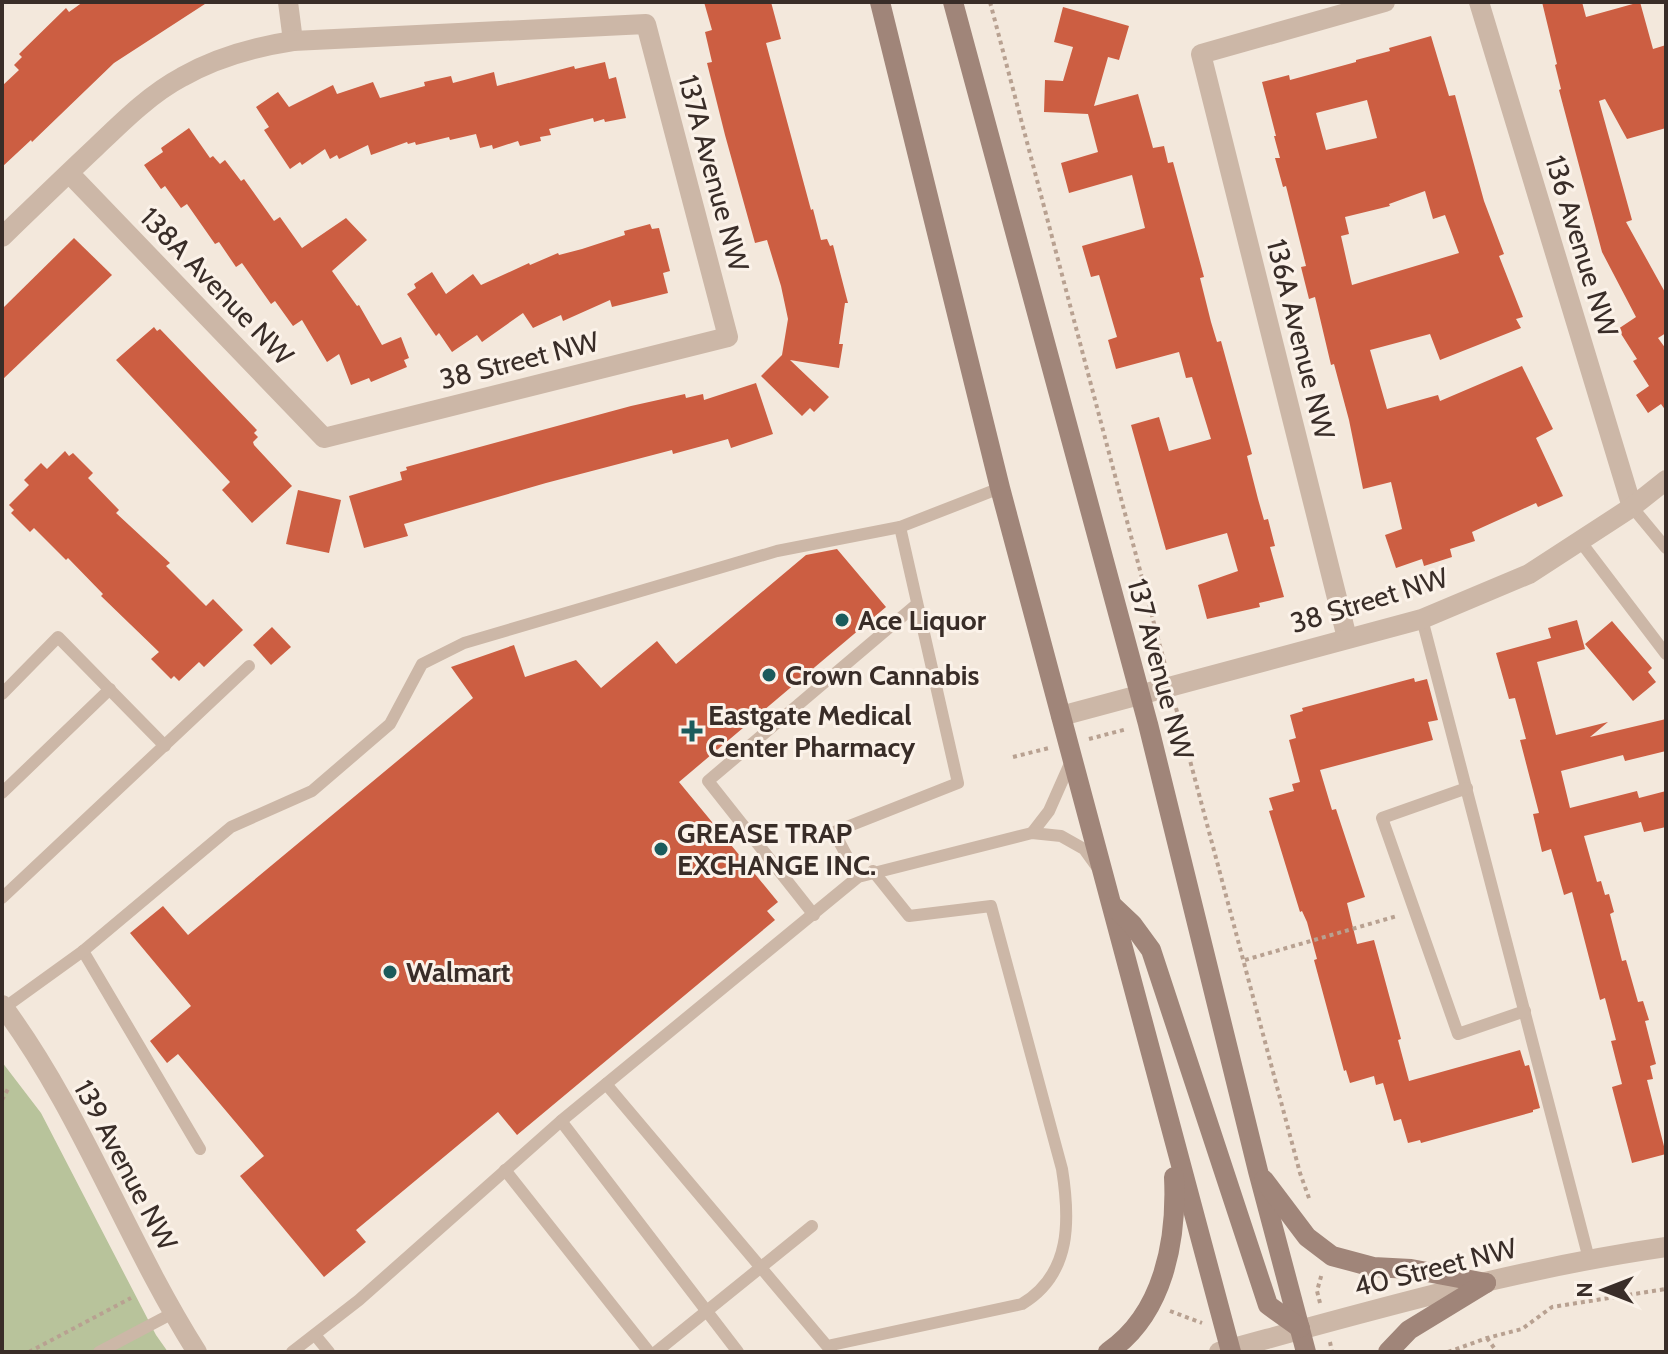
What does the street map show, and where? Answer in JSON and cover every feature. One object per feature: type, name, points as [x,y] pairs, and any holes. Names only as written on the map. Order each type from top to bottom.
[{"type":"main road","points":[[880,2],[1000,488],[1107,880],[1229,1351]]},
{"type":"main road","name":"137 Avenue NW","points":[[953,2],[1148,724],[1306,1352]]},
{"type":"main road","points":[[1114,907],[1132,924],[1151,950],[1268,1305],[1300,1328]]},
{"type":"main road","points":[[1108,1352],[1141,1320],[1151,1304],[1168,1260],[1176,1213],[1173,1137]]},
{"type":"main road","points":[[1258,1171],[1307,1237],[1332,1256],[1373,1267],[1411,1269],[1486,1283]]},
{"type":"main road","points":[[1388,1352],[1409,1330],[1486,1283]]},
{"type":"street","points":[[2,237],[153,96],[180,78],[231,55],[293,41],[288,2]]},
{"type":"street","name":"136A Avenue NW","points":[[1347,638],[1201,54],[1385,2]]},
{"type":"street","name":"136 Avenue NW","points":[[1479,2],[1632,507]]},
{"type":"street","name":"137A Avenue NW","points":[[293,41],[646,24],[728,337]]},
{"type":"street","name":"138A Avenue NW","points":[[69,173],[324,438]]},
{"type":"street","name":"38 Street NW","points":[[324,438],[728,337]]},
{"type":"street","name":"38 Street NW","points":[[1061,716],[1422,619],[1529,574],[1632,507],[1666,480]]},
{"type":"street","name":"139 Avenue NW","points":[[3,1006],[53,1085],[173,1313],[197,1352]]},
{"type":"street","name":"40 Street NW","points":[[1229,1351],[1300,1328],[1486,1283],[1589,1259],[1666,1247]]},
{"type":"lane","points":[[3,1006],[83,951],[231,827],[312,791],[390,724],[422,664],[464,643],[777,551],[900,527],[1000,488]]},
{"type":"lane","points":[[1632,507],[1666,548]]},
{"type":"lane","points":[[858,877],[834,832],[958,783],[900,527]]},
{"type":"lane","points":[[1580,541],[1666,654]]},
{"type":"lane","points":[[814,915],[708,781],[917,604]]},
{"type":"lane","points":[[1422,619],[1589,1259]]},
{"type":"lane","points":[[2,694],[58,637],[165,746]]},
{"type":"lane","points":[[2,898],[249,666]]},
{"type":"lane","points":[[2,793],[110,689]]},
{"type":"lane","points":[[1032,833],[1049,811],[1070,751]]},
{"type":"lane","points":[[1467,788],[1382,818],[1458,1034],[1525,1011]]},
{"type":"lane","points":[[292,1352],[359,1300],[561,1121],[858,877],[1032,833],[1061,836],[1084,849],[1107,880]]},
{"type":"lane","points":[[606,1084],[827,1346],[1022,1304],[1039,1294],[1050,1277],[1068,1229],[1068,1204],[1062,1169],[991,906],[909,916],[873,871]]},
{"type":"lane","points":[[83,951],[200,1149]]},
{"type":"lane","points":[[561,1121],[738,1352]]},
{"type":"lane","points":[[505,1170],[649,1352]]},
{"type":"lane","points":[[656,1352],[812,1226]]},
{"type":"lane","points":[[99,1352],[173,1313]]},
{"type":"lane","points":[[315,1335],[329,1352]]},
{"type":"path","points":[[990,2],[1300,1173],[1310,1201],[1318,1212]]},
{"type":"path","points":[[1013,757],[1070,751],[1148,724]]},
{"type":"path","points":[[1245,960],[1415,911]]},
{"type":"path","points":[[2,1100],[9,1087]]},
{"type":"path","points":[[1448,1352],[1522,1329],[1552,1307],[1666,1289]]},
{"type":"path","points":[[1292,1298],[1317,1291]]},
{"type":"path","points":[[29,1352],[131,1298]]},
{"type":"path","points":[[1151,1304],[1200,1324],[1221,1317]]},
{"type":"path","points":[[1487,1338],[1497,1352]]},
{"type":"green space","points":[[2,1062],[41,1113],[156,1335],[168,1352],[2,1352]]},
{"type":"building","points":[[83,2],[208,2],[114,63],[2,167],[2,86],[19,70],[14,65],[22,57],[19,54],[66,8],[69,12]]},
{"type":"building","points":[[704,2],[771,2],[781,39],[766,43],[811,210],[821,240],[827,239],[830,246],[833,245],[848,303],[845,303],[839,344],[843,344],[839,368],[790,360],[829,397],[814,412],[810,408],[802,416],[761,376],[782,355],[788,319],[767,240],[755,243],[725,135],[707,63],[712,62],[705,32],[712,30]]},
{"type":"building","points":[[1542,2],[1582,2],[1586,17],[1640,2],[1653,49],[1666,45],[1666,128],[1627,139],[1605,99],[1599,101],[1632,220],[1626,222],[1666,294],[1666,333],[1658,338],[1666,349],[1666,411],[1661,404],[1648,413],[1636,395],[1649,386],[1618,329],[1636,317],[1602,252],[1559,90],[1557,64]]},
{"type":"building","points":[[1063,7],[1129,26],[1119,60],[1108,57],[1094,106],[1138,94],[1153,148],[1164,146],[1168,163],[1173,162],[1204,277],[1200,278],[1211,322],[1217,342],[1221,341],[1252,454],[1247,456],[1258,499],[1264,520],[1268,519],[1275,546],[1270,547],[1284,597],[1259,603],[1260,607],[1207,619],[1198,585],[1238,571],[1227,533],[1166,550],[1131,425],[1159,417],[1169,451],[1211,439],[1192,377],[1186,378],[1179,352],[1116,369],[1108,340],[1117,337],[1099,275],[1091,277],[1082,246],[1145,228],[1132,175],[1069,193],[1061,163],[1098,152],[1088,114],[1044,112],[1045,80],[1063,81],[1073,47],[1054,42]]},
{"type":"building","points":[[1431,36],[1449,96],[1455,95],[1484,201],[1504,254],[1499,256],[1523,317],[1516,319],[1521,328],[1440,360],[1430,334],[1370,350],[1387,409],[1438,395],[1440,401],[1522,366],[1553,429],[1536,438],[1563,496],[1538,507],[1536,503],[1472,532],[1475,541],[1450,549],[1452,557],[1424,566],[1422,559],[1396,568],[1385,535],[1402,529],[1391,482],[1363,489],[1334,364],[1331,365],[1315,297],[1309,299],[1301,267],[1306,266],[1286,186],[1283,187],[1275,158],[1280,158],[1262,82],[1289,75],[1290,80],[1356,62],[1390,51],[1389,48]],"holes":[[[1367,100],[1377,138],[1326,150],[1316,113]],[[1425,191],[1433,219],[1445,215],[1459,253],[1352,285],[1341,236],[1349,234],[1345,217],[1390,206]]]},
{"type":"building","points":[[605,62],[609,79],[616,77],[626,118],[594,122],[593,118],[549,129],[551,135],[540,137],[541,141],[520,146],[518,141],[493,149],[492,145],[480,148],[476,134],[416,145],[415,142],[407,142],[371,155],[368,145],[339,159],[337,155],[330,159],[325,149],[302,165],[300,162],[290,169],[264,130],[269,127],[256,107],[278,92],[289,107],[333,85],[337,94],[373,82],[380,98],[451,76],[453,83],[494,72],[497,86],[574,66],[575,69]]},
{"type":"building","points":[[189,128],[210,158],[213,156],[220,164],[225,160],[241,181],[244,179],[274,221],[280,217],[302,248],[346,218],[367,240],[332,271],[359,305],[382,345],[401,337],[409,358],[404,360],[407,367],[371,382],[369,378],[351,385],[339,354],[327,362],[302,320],[293,326],[275,301],[271,304],[242,263],[236,267],[219,242],[215,244],[187,204],[181,208],[165,186],[161,189],[144,165]]},
{"type":"building","points":[[650,224],[652,229],[659,228],[670,271],[663,273],[668,293],[612,307],[610,300],[563,321],[561,315],[533,328],[523,313],[482,342],[477,335],[452,352],[439,333],[436,336],[407,294],[416,288],[414,284],[432,272],[446,294],[473,274],[481,285],[529,263],[582,249],[625,235],[624,231]]},
{"type":"building","points":[[74,238],[112,275],[2,380],[2,309]]},
{"type":"building","points":[[154,327],[157,331],[160,329],[257,430],[254,445],[292,486],[252,523],[222,490],[230,482],[116,360]]},
{"type":"building","points":[[756,383],[773,434],[731,448],[728,439],[673,454],[672,450],[546,483],[404,524],[408,536],[364,548],[349,496],[402,480],[400,472],[407,470],[406,467],[631,406],[685,394],[686,398],[703,394],[704,400]]},
{"type":"building","points":[[65,451],[69,456],[73,453],[93,473],[88,478],[119,510],[116,513],[170,563],[166,566],[206,606],[213,599],[243,630],[204,667],[199,662],[179,681],[174,676],[171,679],[151,659],[159,652],[101,596],[103,594],[68,558],[66,560],[34,528],[30,532],[11,513],[14,510],[9,505],[29,485],[24,480],[41,463],[47,469]]},
{"type":"building","points":[[298,490],[341,500],[329,553],[286,544]]},
{"type":"building","points":[[837,549],[886,607],[679,782],[778,902],[767,911],[775,920],[517,1135],[498,1112],[356,1230],[366,1242],[324,1277],[240,1176],[264,1156],[178,1054],[167,1063],[150,1041],[191,1006],[130,933],[163,906],[188,935],[473,698],[451,667],[514,645],[525,677],[576,660],[601,688],[657,641],[676,664],[806,555]]},
{"type":"building","points":[[1577,620],[1585,649],[1537,662],[1556,735],[1608,722],[1590,737],[1666,719],[1666,751],[1625,761],[1623,755],[1561,771],[1570,808],[1637,791],[1639,798],[1666,791],[1666,827],[1644,832],[1641,822],[1584,836],[1597,882],[1601,881],[1605,895],[1609,894],[1614,912],[1610,914],[1622,961],[1626,960],[1638,1002],[1643,1001],[1649,1020],[1645,1021],[1656,1064],[1650,1066],[1653,1079],[1647,1080],[1666,1154],[1632,1163],[1612,1087],[1622,1084],[1611,1041],[1616,1040],[1605,998],[1600,1000],[1572,892],[1564,895],[1551,849],[1542,852],[1533,814],[1539,813],[1520,740],[1526,739],[1515,698],[1509,699],[1496,653],[1551,638],[1548,628]]},
{"type":"building","points":[[1612,621],[1652,668],[1648,672],[1656,682],[1633,701],[1585,644]]},
{"type":"building","points":[[272,627],[291,647],[271,665],[253,645]]},
{"type":"building","points":[[1414,678],[1415,682],[1427,679],[1438,720],[1428,722],[1433,740],[1320,770],[1365,897],[1347,903],[1357,944],[1374,940],[1409,1081],[1520,1050],[1525,1066],[1529,1065],[1540,1108],[1421,1143],[1420,1140],[1408,1143],[1401,1119],[1394,1121],[1383,1083],[1376,1085],[1374,1076],[1350,1083],[1344,1071],[1307,922],[1300,912],[1269,811],[1273,810],[1269,798],[1294,791],[1292,784],[1300,782],[1289,740],[1296,738],[1290,715],[1303,711],[1302,708]]},
{"type":"place","name":"Ace Liquor","points":[[842,620]]},
{"type":"place","name":"Crown Cannabis","points":[[769,675]]},
{"type":"place","name":"Eastgate Medical Center Pharmacy","points":[[692,731]]},
{"type":"place","name":"GREASE TRAP EXCHANGE INC.","points":[[661,849]]},
{"type":"place","name":"Walmart","points":[[390,972]]}]
